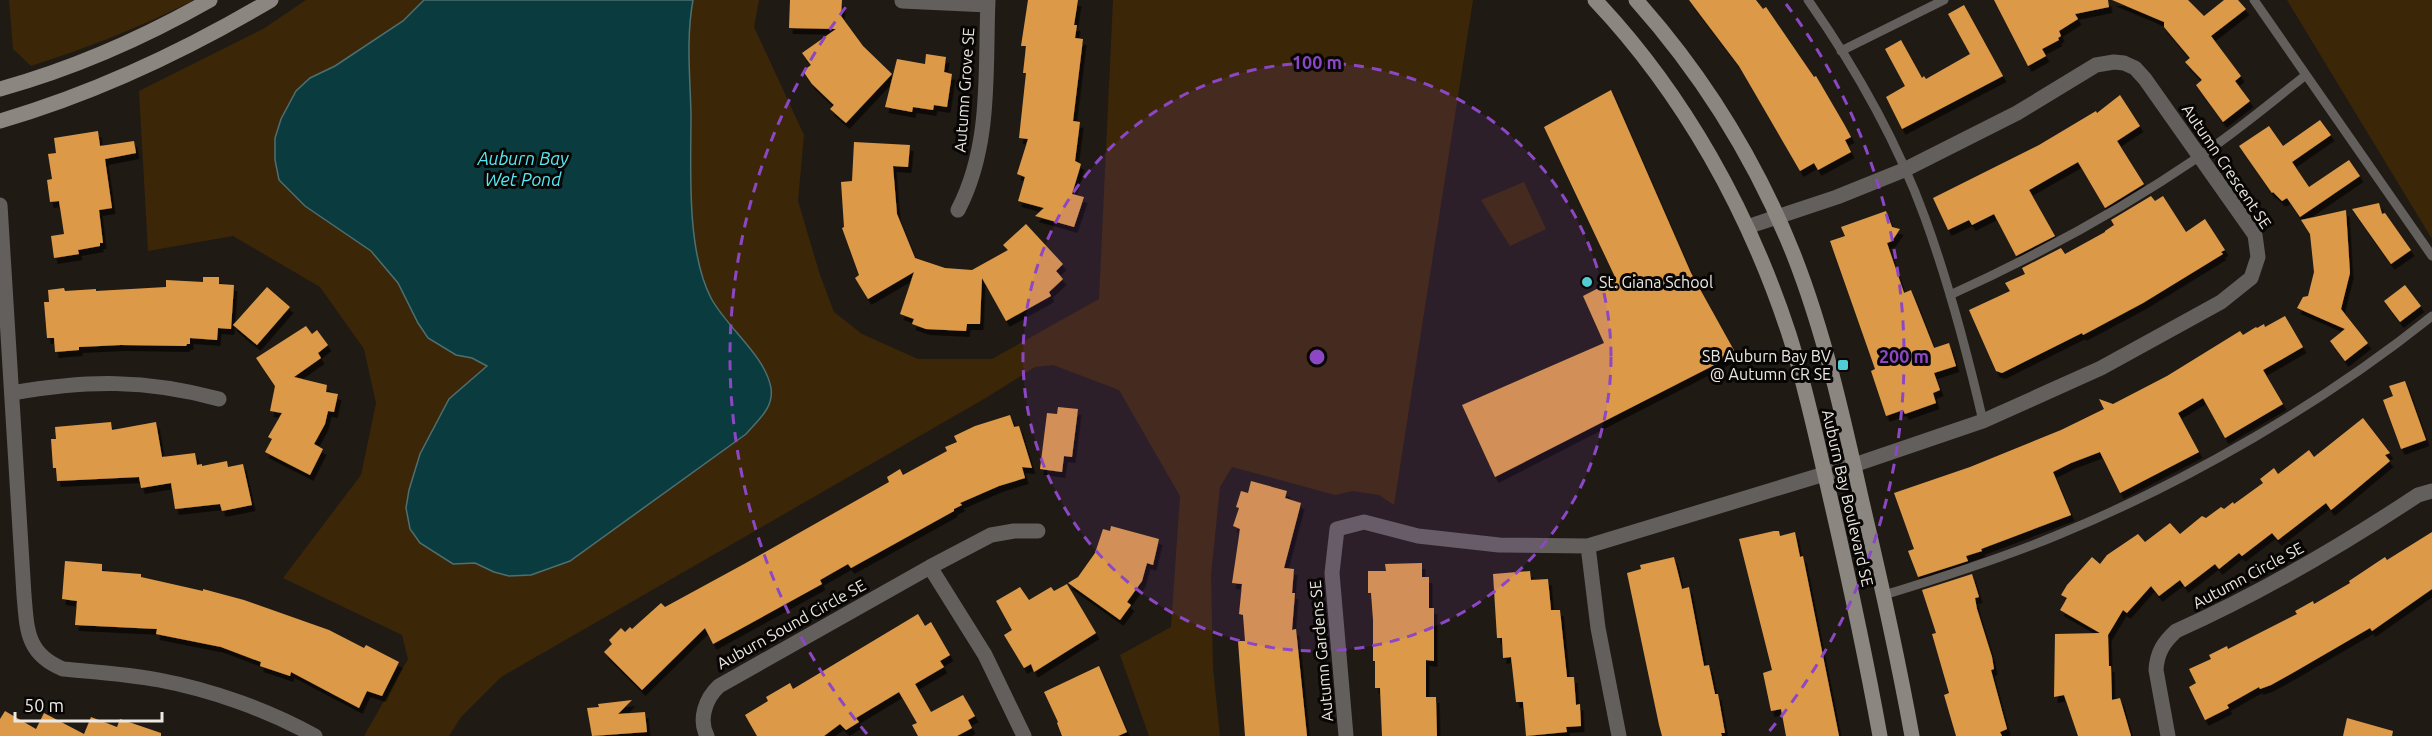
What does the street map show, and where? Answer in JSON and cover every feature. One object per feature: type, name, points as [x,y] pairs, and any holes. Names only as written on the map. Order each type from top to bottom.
[{"type":"street","points":[[0,89],[98,54],[210,0]]},
{"type":"street","points":[[0,122],[128,75],[183,49],[271,0]]},
{"type":"street","name":"Auburn Bay Boulevard SE","points":[[1595,0],[1644,57],[1697,134],[1747,227],[1775,293],[1790,337],[1824,475],[1880,736]]},
{"type":"street","name":"Auburn Bay Boulevard SE","points":[[1636,0],[1702,83],[1751,166],[1777,218],[1801,275],[1824,347],[1854,465],[1884,595],[1912,736]]},
{"type":"street","name":"Autumn Grove SE","points":[[902,1],[988,2],[980,151],[973,176],[958,210]]},
{"type":"street","name":"Autumn Crescent SE","points":[[1747,227],[1838,197],[1904,170],[2008,118],[2096,65],[2114,62],[2135,68],[2145,79],[2255,235],[2258,257],[2251,278],[2221,302],[2101,368],[1983,421],[1824,475]]},
{"type":"street","points":[[0,206],[27,631],[36,651],[53,665],[63,669],[161,680],[196,689],[250,706],[315,736]]},
{"type":"street","points":[[12,393],[66,384],[106,382],[150,384],[187,390],[219,399]]},
{"type":"street","name":"Autumn Gardens SE","points":[[1346,736],[1332,573],[1337,529],[1364,522],[1418,536],[1487,544],[1588,546],[1824,475]]},
{"type":"street","name":"Autumn Circle SE","points":[[2168,736],[2156,670],[2156,659],[2165,641],[2176,631],[2263,589],[2332,550],[2418,495],[2432,491]]},
{"type":"street","name":"Auburn Sound Circle SE","points":[[707,736],[704,722],[705,707],[710,695],[719,686],[991,535],[1014,531],[1038,531]]},
{"type":"street","points":[[1588,546],[1598,628],[1619,736]]},
{"type":"street","points":[[930,567],[986,655],[1024,736]]},
{"type":"lane","points":[[1808,0],[1874,106],[1924,216],[1950,295],[1983,421]]},
{"type":"lane","points":[[1841,51],[1944,0]]},
{"type":"lane","points":[[2254,0],[2432,256]]},
{"type":"lane","points":[[1950,295],[2012,267],[2099,221],[2200,156],[2306,75]]},
{"type":"lane","points":[[1884,595],[1953,574],[2059,535],[2174,482],[2321,395],[2432,316]]},
{"type":"shaded area","points":[[9,0],[194,0],[114,36],[31,66],[13,49]]},
{"type":"shaded area","points":[[306,0],[759,0],[754,27],[804,135],[798,201],[820,275],[834,312],[862,334],[918,359],[992,359],[1099,299],[1113,0],[1473,0],[1394,505],[1379,495],[1353,491],[1335,495],[1232,467],[1220,487],[1211,575],[1213,668],[1220,736],[1149,736],[1120,655],[1171,627],[1180,496],[1119,390],[1053,365],[1035,367],[984,399],[501,677],[461,717],[449,736],[364,736],[408,659],[402,635],[283,578],[361,475],[376,403],[364,349],[320,287],[233,236],[148,251],[139,91],[263,29]]},
{"type":"shaded area","points":[[2287,0],[2432,0],[2432,239]]},
{"type":"shaded area","points":[[1524,182],[1546,229],[1510,246],[1481,200]]},
{"type":"water","name":"Auburn Bay Wet Pond","points":[[424,0],[693,0],[689,71],[692,208],[697,256],[711,298],[754,353],[771,388],[768,408],[746,434],[570,561],[531,575],[509,576],[475,563],[453,564],[420,543],[410,529],[406,508],[420,454],[449,399],[487,366],[472,358],[456,355],[428,338],[398,283],[371,251],[305,206],[279,180],[275,160],[275,138],[281,119],[296,91],[310,78],[335,66],[403,21]]},
{"type":"building","points":[[790,0],[842,0],[841,16],[863,46],[892,74],[846,123],[830,109],[834,105],[812,84],[803,71],[811,65],[802,53],[836,29],[789,28]]},
{"type":"building","points":[[1028,0],[1078,0],[1074,25],[1077,25],[1075,38],[1083,39],[1073,121],[1080,122],[1075,161],[1081,164],[1072,194],[1084,197],[1074,227],[1035,216],[1044,208],[1018,201],[1025,177],[1017,174],[1028,139],[1019,138],[1026,73],[1023,73],[1026,46],[1021,46]]},
{"type":"building","points":[[1689,0],[1756,0],[1763,9],[1766,7],[1814,77],[1816,76],[1851,137],[1845,140],[1851,152],[1818,170],[1814,163],[1800,171],[1739,66]]},
{"type":"building","points":[[1994,0],[2108,0],[2109,7],[2075,14],[2078,19],[2059,31],[2061,36],[2059,40],[2042,49],[2046,56],[2028,66]]},
{"type":"building","points":[[2112,0],[2188,0],[2204,16],[2224,0],[2238,0],[2246,9],[2211,36],[2241,76],[2235,81],[2250,101],[2223,122],[2196,85],[2202,80],[2185,62],[2190,58],[2164,27],[2164,22]]},
{"type":"building","points":[[1964,5],[2003,76],[1902,129],[1886,97],[1905,86],[1885,49],[1901,40],[1922,78],[1924,76],[1926,79],[1970,54],[1948,14]]},
{"type":"building","points":[[926,54],[946,57],[944,72],[952,74],[947,107],[934,105],[933,110],[913,107],[912,112],[885,107],[897,59],[925,64]]},
{"type":"building","points":[[1611,90],[1691,273],[1736,354],[1495,477],[1462,405],[1604,343],[1583,296],[1616,279],[1544,127]]},
{"type":"building","points":[[2120,95],[2140,126],[2117,141],[2144,184],[2105,208],[2078,162],[2029,190],[2055,236],[2016,256],[1994,214],[1972,225],[1969,220],[1948,230],[1933,198],[2039,145],[2096,111],[2097,113]]},
{"type":"building","points":[[2320,120],[2331,135],[2292,162],[2309,187],[2349,160],[2360,176],[2300,217],[2287,198],[2282,201],[2272,193],[2239,146],[2269,126],[2283,146]]},
{"type":"building","points":[[98,131],[100,146],[134,141],[136,153],[105,159],[112,208],[99,210],[103,243],[100,243],[100,246],[78,250],[79,254],[54,258],[51,236],[64,234],[59,201],[50,202],[47,180],[52,179],[48,154],[56,153],[54,138]]},
{"type":"building","points":[[854,142],[910,145],[908,167],[893,166],[897,214],[915,258],[945,268],[972,270],[1008,250],[1003,245],[1026,224],[1063,264],[1056,271],[1063,279],[1049,292],[1051,296],[1006,321],[982,278],[980,324],[967,324],[966,331],[926,329],[912,324],[914,319],[900,314],[914,272],[868,299],[855,278],[859,275],[842,228],[844,227],[841,182],[852,181]]},
{"type":"building","points":[[2151,196],[2155,201],[2163,196],[2186,232],[2205,219],[2225,250],[2221,252],[2223,254],[2143,303],[2083,335],[2082,333],[2002,373],[1996,371],[1969,310],[2010,291],[2005,283],[2025,274],[2022,268],[2061,248],[2065,254],[2105,232],[2114,225],[2111,220]]},
{"type":"building","points":[[2379,203],[2382,214],[2385,213],[2411,250],[2391,264],[2352,209]]},
{"type":"building","points":[[2346,210],[2350,273],[2341,309],[2368,343],[2345,361],[2330,341],[2345,329],[2297,308],[2303,297],[2308,296],[2314,272],[2310,234],[2301,220]]},
{"type":"building","points":[[1886,211],[1892,227],[1900,229],[1892,241],[1887,243],[1904,293],[1911,290],[1934,348],[1949,343],[1956,366],[1934,373],[1940,390],[1933,393],[1936,403],[1905,414],[1903,410],[1886,416],[1871,371],[1875,369],[1830,241],[1845,236],[1841,227]]},
{"type":"building","points":[[203,277],[219,277],[219,284],[234,285],[231,329],[218,328],[217,340],[190,338],[190,344],[186,346],[121,345],[79,347],[79,350],[55,352],[54,338],[47,338],[44,302],[49,302],[48,290],[64,288],[65,291],[96,289],[96,291],[166,287],[166,280],[203,282]]},
{"type":"building","points":[[2405,285],[2421,306],[2400,322],[2384,301]]},
{"type":"building","points":[[267,287],[290,307],[257,345],[233,325]]},
{"type":"building","points":[[2285,316],[2303,347],[2263,370],[2283,404],[2225,438],[2203,398],[2178,413],[2199,452],[2120,493],[2100,452],[2071,463],[2053,472],[2071,515],[1981,549],[1982,551],[1966,556],[1968,561],[1918,577],[1908,551],[1914,549],[1894,493],[1970,467],[2061,430],[2104,409],[2099,399],[2113,404],[2167,376],[2240,331],[2243,335],[2256,327],[2264,324],[2265,327]]},
{"type":"building","points":[[306,326],[312,334],[317,330],[328,345],[318,353],[321,358],[294,377],[327,385],[326,392],[338,394],[334,412],[328,411],[325,424],[314,444],[323,449],[310,475],[265,452],[272,439],[268,437],[282,413],[270,411],[275,386],[256,358]]},
{"type":"building","points":[[2405,381],[2426,440],[2401,449],[2383,400],[2393,396],[2389,386]]},
{"type":"building","points":[[1058,407],[1078,409],[1072,457],[1064,456],[1062,472],[1040,469],[1047,413],[1057,414]]},
{"type":"building","points":[[1010,415],[1014,427],[1019,426],[1032,468],[1022,467],[1025,478],[999,486],[960,503],[962,505],[954,511],[851,568],[848,564],[820,580],[822,584],[713,644],[705,628],[642,690],[604,652],[612,644],[609,640],[621,628],[625,632],[630,627],[632,629],[661,603],[665,607],[744,564],[889,482],[887,477],[900,469],[903,475],[947,451],[945,447],[957,442],[954,436],[975,426]]},
{"type":"building","points":[[2363,418],[2390,453],[2385,455],[2390,461],[2331,510],[2326,503],[2278,540],[2272,533],[2242,556],[2239,553],[2219,569],[2215,564],[2185,587],[2180,580],[2159,596],[2151,586],[2127,613],[2123,610],[2108,635],[2109,666],[2111,666],[2112,700],[2120,698],[2131,736],[2078,736],[2064,695],[2054,697],[2055,634],[2100,633],[2060,610],[2067,598],[2061,595],[2067,585],[2092,557],[2100,564],[2107,555],[2138,534],[2145,542],[2170,523],[2180,534],[2202,516],[2206,518],[2221,507],[2224,509],[2233,502],[2234,504],[2263,483],[2260,479],[2274,468],[2278,474],[2309,450],[2314,457]]},
{"type":"building","points":[[111,422],[112,430],[156,422],[162,457],[195,453],[197,465],[227,461],[228,467],[243,464],[252,505],[222,511],[220,504],[175,509],[171,483],[141,488],[139,477],[57,481],[56,468],[53,468],[51,439],[56,439],[55,427]]},
{"type":"building","points":[[1251,481],[1287,491],[1285,498],[1301,503],[1284,568],[1294,569],[1292,630],[1296,629],[1307,736],[1245,736],[1238,641],[1245,641],[1243,615],[1239,614],[1242,584],[1232,583],[1240,529],[1233,526],[1239,508],[1236,507],[1241,491],[1248,493]]},
{"type":"building","points":[[1111,526],[1159,539],[1153,565],[1147,563],[1142,581],[1127,602],[1131,605],[1120,620],[1068,583],[1078,577],[1095,553],[1103,529],[1110,531]]},
{"type":"building","points":[[1779,531],[1780,536],[1795,532],[1800,557],[1803,556],[1839,736],[1786,736],[1781,709],[1771,711],[1763,673],[1772,670],[1739,539]]},
{"type":"building","points":[[2432,532],[2432,589],[2372,631],[2370,628],[2271,685],[2260,689],[2259,687],[2227,705],[2229,708],[2205,720],[2189,687],[2196,683],[2189,669],[2211,659],[2209,655],[2227,646],[2228,649],[2297,614],[2295,611],[2313,601],[2314,604],[2350,583],[2349,581],[2385,557],[2387,560]]},
{"type":"building","points":[[1674,557],[1682,589],[1689,587],[1704,666],[1709,665],[1715,694],[1718,694],[1725,733],[1721,733],[1722,736],[1662,736],[1659,725],[1627,573],[1641,569],[1640,565]]},
{"type":"building","points":[[65,561],[102,564],[102,571],[141,574],[141,577],[203,591],[203,589],[244,600],[329,630],[364,648],[366,645],[399,662],[382,696],[367,691],[359,708],[291,672],[290,676],[260,666],[261,662],[221,647],[156,634],[157,629],[75,625],[77,601],[62,599]]},
{"type":"building","points":[[1422,563],[1422,577],[1429,577],[1429,608],[1434,608],[1434,661],[1426,660],[1426,697],[1436,697],[1437,736],[1382,736],[1380,688],[1375,688],[1373,620],[1371,593],[1368,593],[1368,571],[1386,571],[1385,564]]},
{"type":"building","points":[[1530,571],[1531,580],[1548,579],[1551,610],[1560,610],[1567,677],[1574,677],[1576,705],[1580,704],[1581,726],[1566,727],[1567,732],[1526,736],[1523,702],[1516,702],[1511,657],[1503,658],[1502,638],[1497,638],[1493,574]]},
{"type":"building","points":[[1972,574],[1979,597],[1975,598],[1977,609],[1992,657],[1994,669],[1991,670],[2007,729],[2000,732],[2002,736],[1956,736],[1944,695],[1949,693],[1932,634],[1936,633],[1922,590]]},
{"type":"building","points":[[1067,584],[1096,633],[1034,672],[1031,664],[1024,668],[1004,635],[1012,630],[996,601],[1020,587],[1029,600],[1051,587],[1054,591]]},
{"type":"building","points":[[918,614],[925,626],[931,622],[950,655],[940,661],[944,667],[915,684],[931,712],[963,695],[975,716],[968,720],[972,728],[957,736],[918,736],[912,725],[917,723],[899,692],[856,718],[859,722],[846,730],[840,724],[824,736],[757,736],[745,715],[768,701],[766,697],[790,683],[793,689]]},
{"type":"building","points":[[1099,666],[1127,732],[1118,736],[1062,736],[1044,692]]},
{"type":"building","points":[[632,700],[618,714],[645,712],[647,732],[592,736],[587,708],[599,707],[598,704]]},
{"type":"building","points":[[5,711],[36,729],[44,713],[84,734],[91,717],[117,727],[120,719],[161,733],[161,736],[0,736],[0,719]]},
{"type":"building","points":[[2347,718],[2393,731],[2392,736],[2343,736]]},
{"type":"place","name":"St. Giana School","points":[[1587,282]]},
{"type":"place","name":"SB Auburn Bay BV @ Autumn CR SE","points":[[1843,365]]}]
